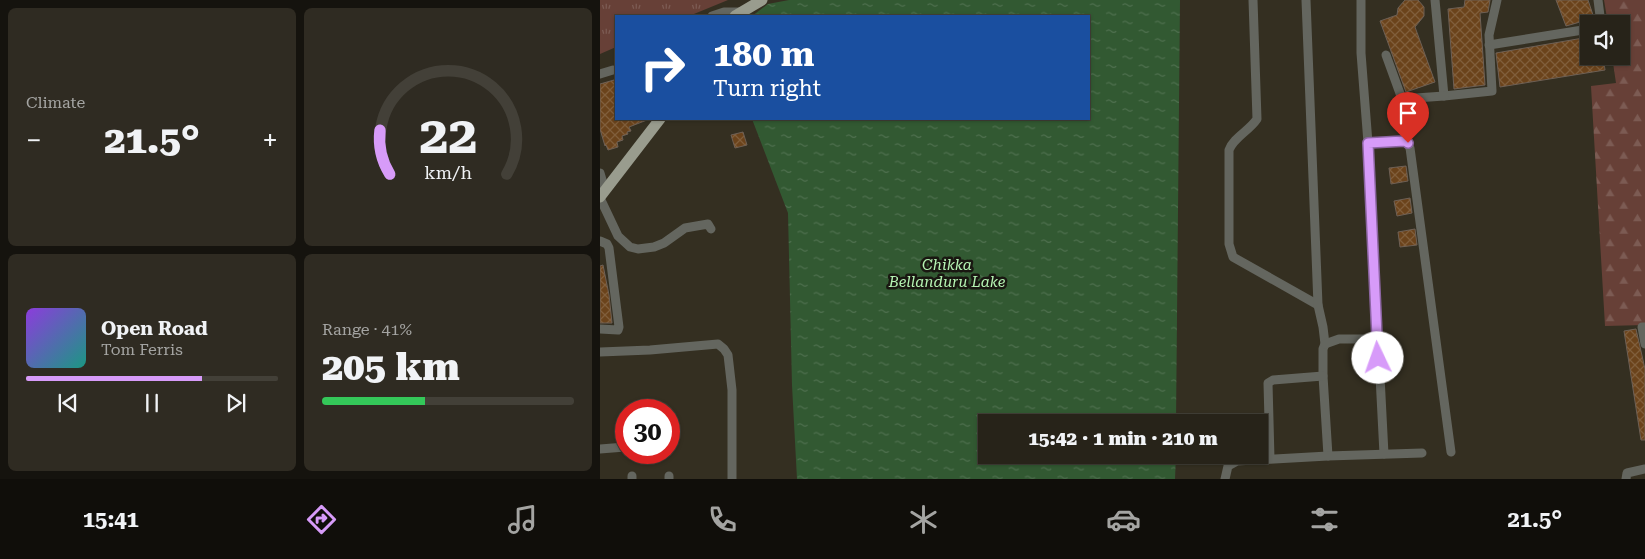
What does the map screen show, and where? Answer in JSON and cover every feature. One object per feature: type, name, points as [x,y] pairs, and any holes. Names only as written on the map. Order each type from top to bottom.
[{"type":"main road","points":[[738,14],[762,0]]},
{"type":"main road","points":[[602,195],[659,120]]},
{"type":"street","points":[[1252,0],[1257,119],[1252,127],[1237,138],[1229,150],[1229,244],[1233,257],[1318,305]]},
{"type":"street","points":[[1306,0],[1318,305],[1325,344],[1323,349],[1323,376],[1328,456]]},
{"type":"street","points":[[1361,0],[1361,53],[1368,143],[1384,454]]},
{"type":"street","points":[[1435,0],[1444,96]]},
{"type":"street","points":[[1386,55],[1402,99],[1492,91],[1489,35],[1497,0]]},
{"type":"street","points":[[1598,0],[1600,15]]},
{"type":"street","points":[[715,15],[724,12],[738,14]]},
{"type":"street","points":[[1489,45],[1580,31]]},
{"type":"street","points":[[600,74],[613,70]]},
{"type":"street","points":[[1368,143],[1405,141],[1410,148],[1451,452]]},
{"type":"street","points":[[600,173],[602,195],[618,236],[630,247],[638,249],[654,247],[664,243],[685,228],[708,224],[712,229]]},
{"type":"street","points":[[600,241],[607,244],[609,248],[619,328],[618,330],[600,329]]},
{"type":"street","points":[[1645,327],[1642,327],[1645,344]]},
{"type":"street","points":[[1325,344],[1339,339],[1377,339]]},
{"type":"street","points":[[600,352],[718,344],[724,349],[728,355],[732,390],[732,479]]},
{"type":"street","points":[[1270,459],[1268,383],[1273,380],[1323,376]]},
{"type":"street","points":[[600,449],[615,448]]},
{"type":"street","points":[[1225,479],[1228,466],[1237,462],[1328,456],[1422,454]]},
{"type":"street","points":[[1626,479],[1627,473],[1645,469]]},
{"type":"green space","points":[[600,0],[728,0],[691,15],[615,15],[615,47],[600,54]]},
{"type":"green space","points":[[1604,0],[1645,0],[1645,325],[1605,326],[1591,86],[1616,83],[1613,65],[1630,65],[1630,15],[1606,15]]},
{"type":"water","name":"Chikka Bellanduru Lake","points":[[789,0],[1180,0],[1176,414],[978,414],[978,464],[1176,464],[1175,479],[797,479],[792,385],[788,213],[752,120],[1090,120],[1090,15],[753,15],[768,4]]},
{"type":"building","points":[[1405,0],[1418,0],[1424,7],[1424,16],[1415,27],[1435,82],[1406,92],[1380,21],[1397,15],[1398,8]]},
{"type":"building","points":[[1465,0],[1490,0],[1488,12],[1480,13],[1485,85],[1454,89],[1448,9],[1464,7]]},
{"type":"building","points":[[1556,0],[1588,0],[1593,15],[1580,15],[1580,22],[1566,26]]},
{"type":"building","points":[[1580,39],[1580,65],[1604,65],[1605,70],[1500,87],[1496,53]]},
{"type":"building","points":[[615,81],[615,120],[647,120],[629,127],[631,131],[622,136],[623,140],[617,142],[618,147],[608,150],[600,129],[600,84]]},
{"type":"building","points":[[743,132],[747,145],[735,148],[731,135]]},
{"type":"building","points":[[1406,166],[1408,181],[1391,184],[1389,168]]},
{"type":"building","points":[[1410,198],[1412,213],[1397,216],[1394,201]]},
{"type":"building","points":[[1415,229],[1417,245],[1400,247],[1398,232]]},
{"type":"building","points":[[603,265],[612,323],[600,323],[600,266]]},
{"type":"building","points":[[1636,329],[1645,369],[1645,440],[1641,440],[1624,331]]},
{"type":"route","points":[[1378,358],[1368,143],[1405,141],[1408,143]]}]
